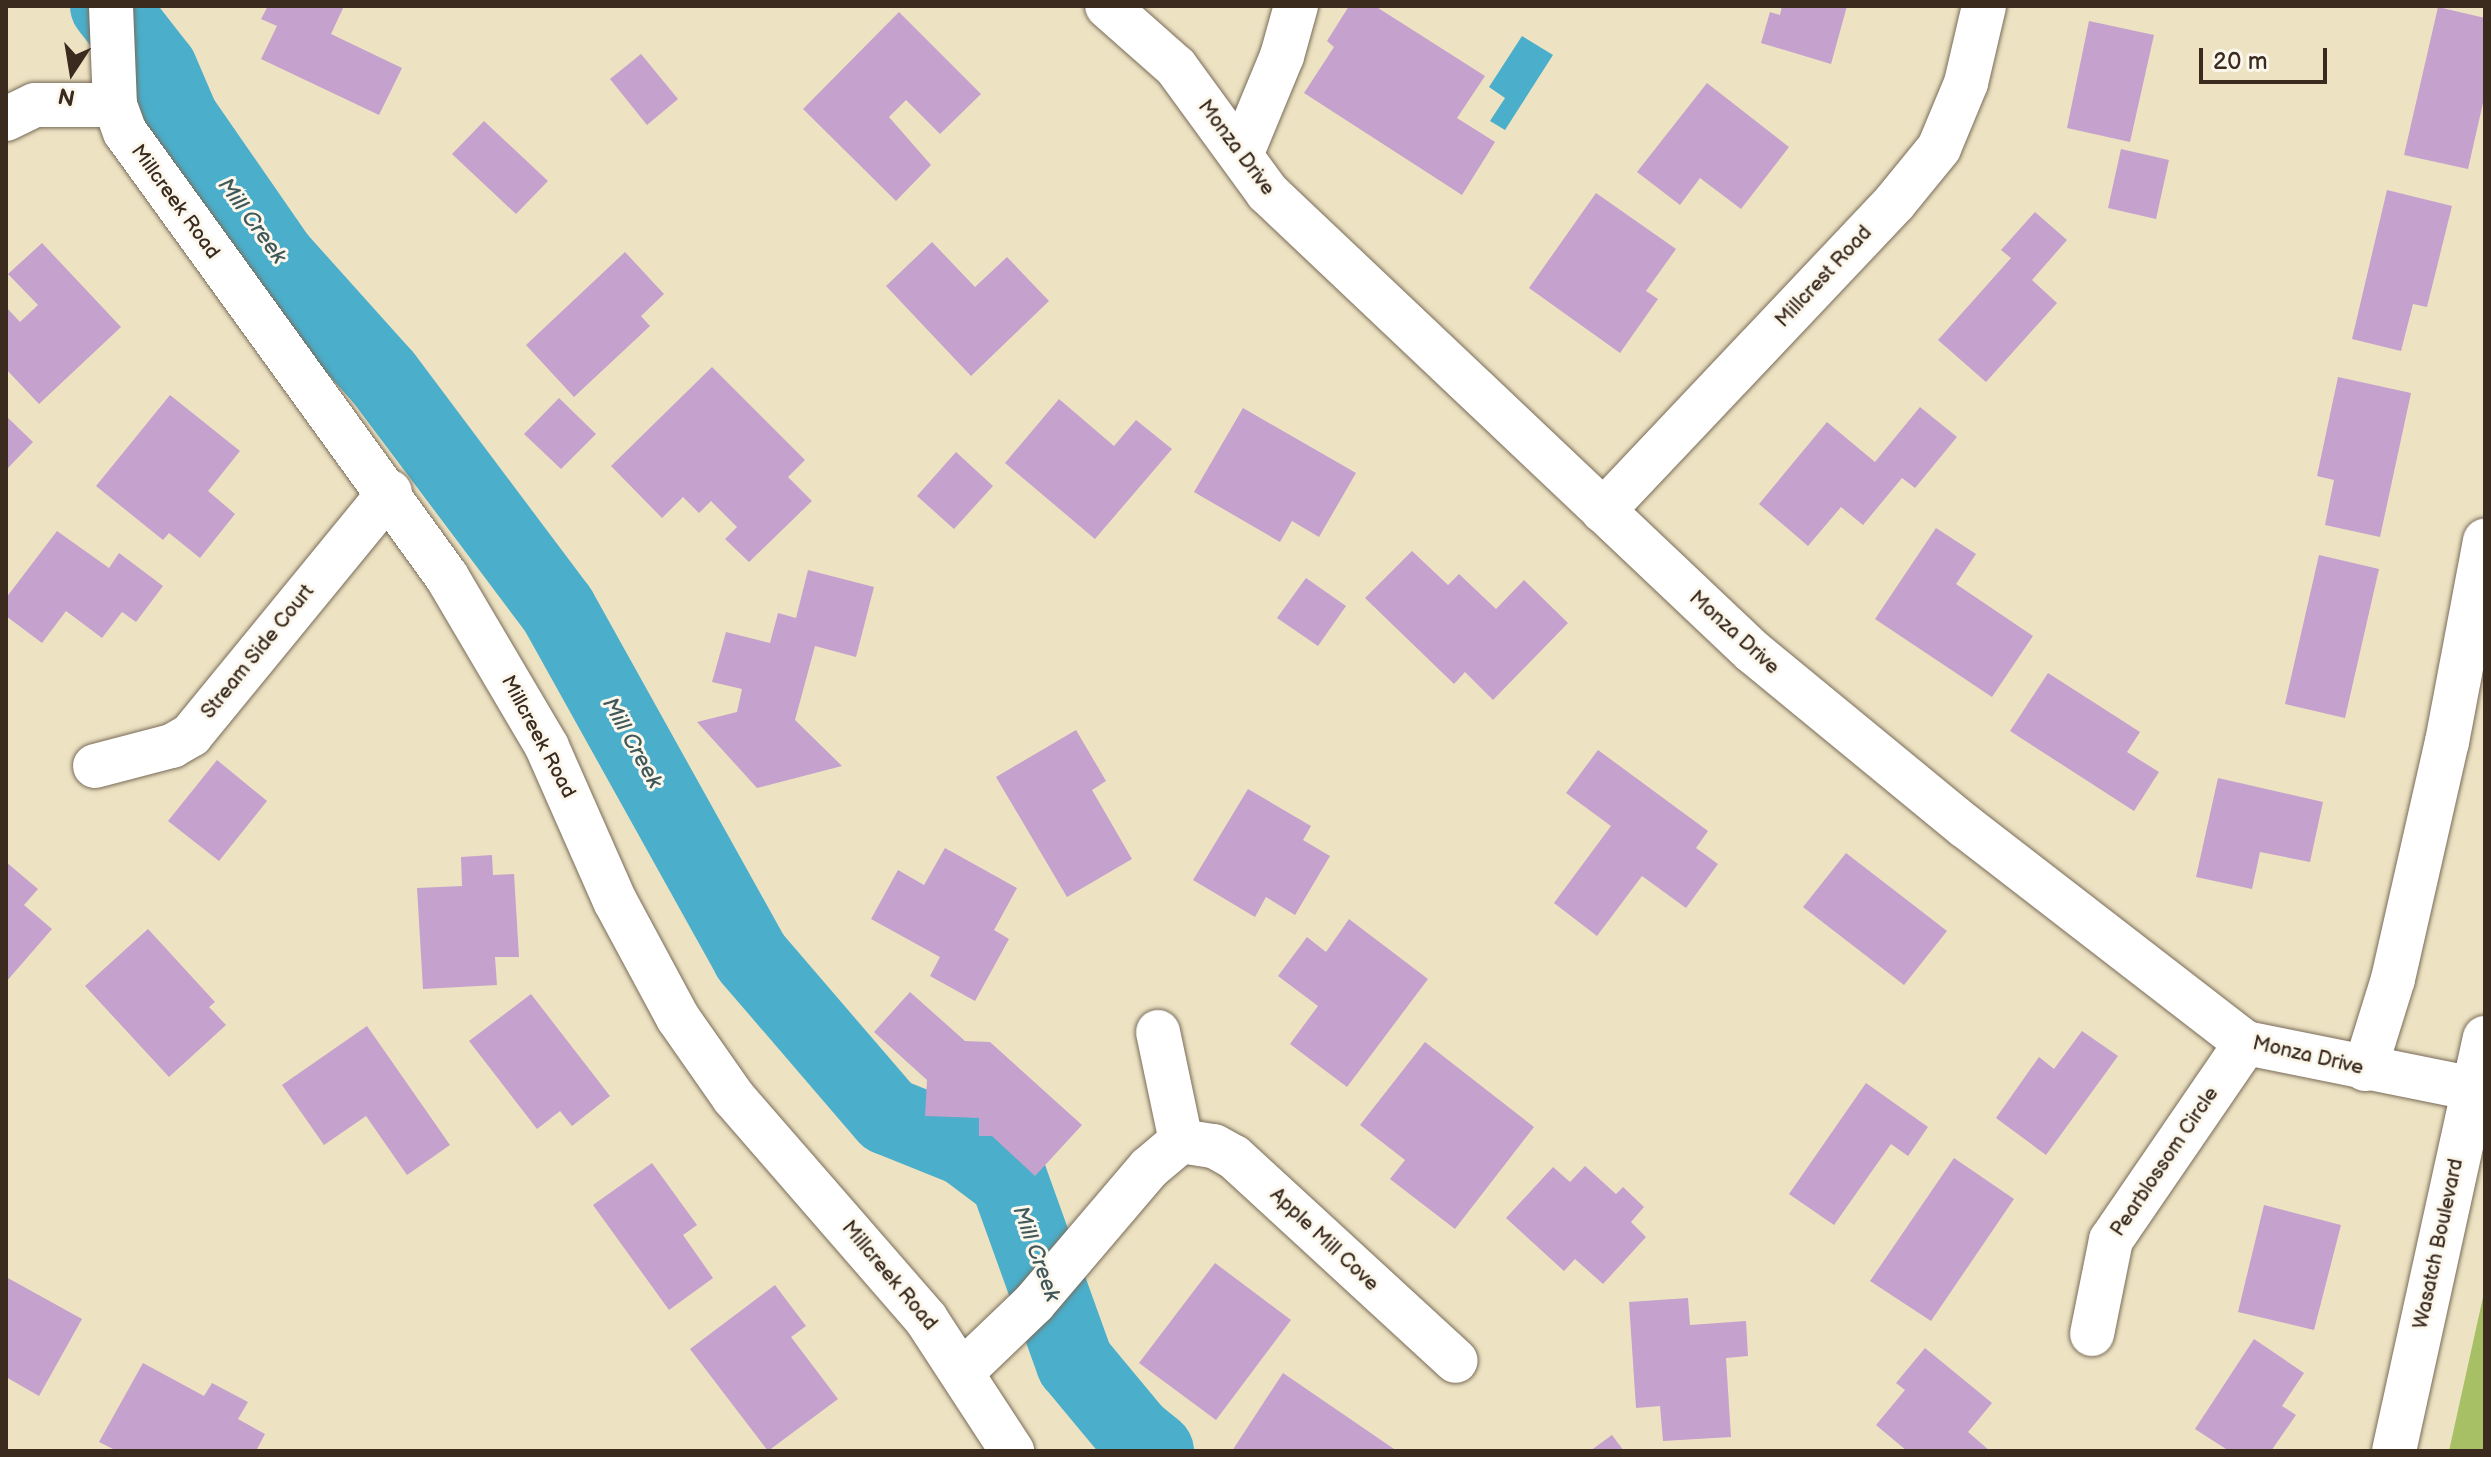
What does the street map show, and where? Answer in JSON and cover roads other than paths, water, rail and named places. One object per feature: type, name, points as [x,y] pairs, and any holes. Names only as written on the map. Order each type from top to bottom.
[{"type":"street","name":"Monza Drive","points":[[1107,6],[1176,67],[1267,192],[1753,652],[1965,826],[2246,1043],[2474,1089]]},
{"type":"street","points":[[1241,155],[1282,56],[1296,6]]},
{"type":"street","name":"Millcrest Road","points":[[1603,511],[1895,202],[1939,148],[1966,83],[1984,6]]},
{"type":"street","name":"Millcreek Road","points":[[110,26],[115,105],[139,155],[390,492],[547,747],[615,901],[678,1018],[734,1098],[894,1279],[962,1372],[1012,1451]]},
{"type":"street","points":[[6,119],[35,105],[115,105]]},
{"type":"street","name":"Stream Side Court","points":[[95,766],[172,746],[191,735],[390,492]]},
{"type":"street","points":[[2365,1069],[2393,979],[2447,742],[2485,541]]},
{"type":"street","points":[[962,1372],[1034,1303],[1096,1236],[1149,1168],[1181,1141],[1158,1032]]},
{"type":"street","name":"Wasatch Boulevard","points":[[2394,1451],[2485,1038]]},
{"type":"street","name":"Pearblossom Circle","points":[[2092,1334],[2111,1240],[2246,1043]]},
{"type":"street","name":"Apple Mill Cove","points":[[1181,1141],[1214,1146],[1234,1157],[1456,1361]]},
{"type":"water","points":[[1522,36],[1553,55],[1505,130],[1490,121],[1505,98],[1489,87]]},
{"type":"waterway","name":"Mill Creek","points":[[109,6],[159,70],[180,119],[277,259],[383,377],[558,610],[751,957],[888,1116],[965,1147],[1009,1180],[1075,1363],[1134,1434],[1155,1451]]}]
